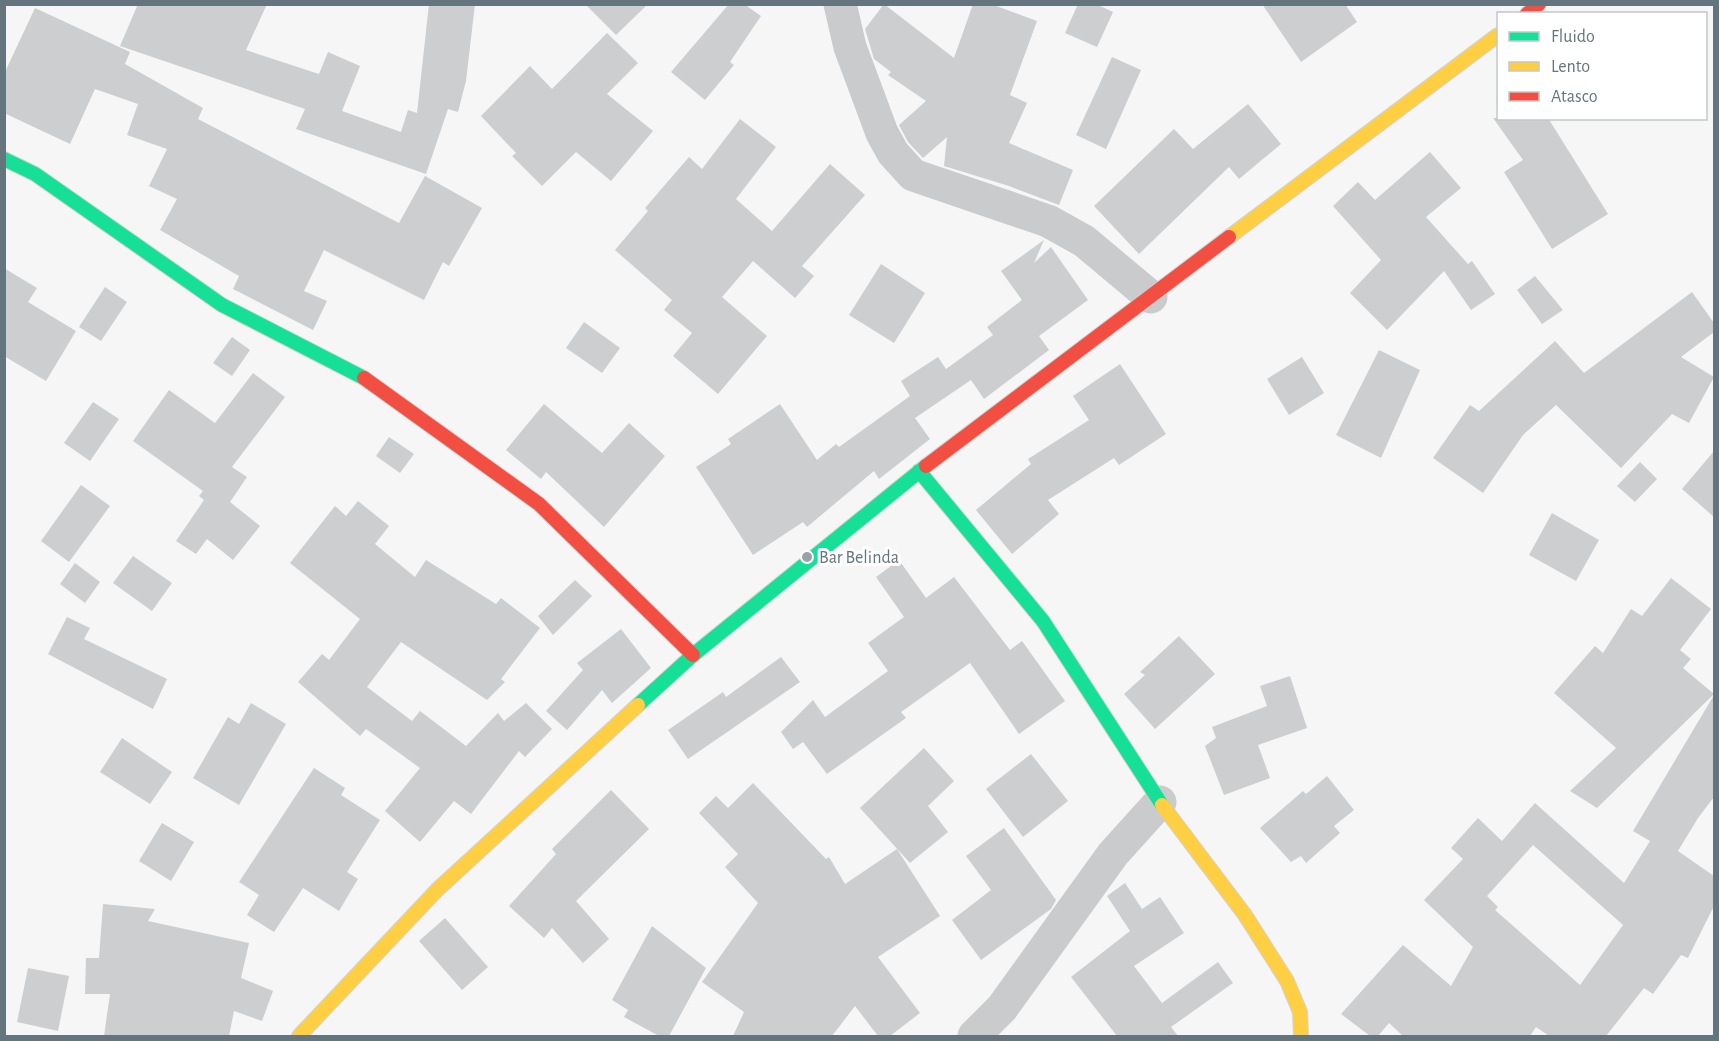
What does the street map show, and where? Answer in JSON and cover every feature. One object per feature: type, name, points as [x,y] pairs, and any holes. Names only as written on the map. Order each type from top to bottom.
[{"type":"main road","points":[[300,1036],[437,890],[693,656],[919,471],[1497,36]]},
{"type":"main road","points":[[4,159],[35,174],[222,305],[355,372],[539,504],[693,656]]},
{"type":"main road","points":[[919,471],[1043,621],[1160,802],[1245,915],[1287,981],[1300,1012],[1301,1036]]},
{"type":"street","points":[[840,4],[850,47],[882,133],[893,153],[913,175],[1048,221],[1084,241],[1151,297]]},
{"type":"street","points":[[974,1036],[1002,1008],[1113,854],[1160,802]]},
{"type":"building","points":[[138,4],[267,4],[246,50],[319,74],[328,52],[360,66],[342,111],[401,132],[408,110],[417,113],[429,4],[475,4],[466,81],[458,112],[448,109],[426,174],[296,129],[305,109],[120,46]]},
{"type":"building","points":[[585,4],[648,4],[616,35]]},
{"type":"building","points":[[729,4],[744,4],[761,16],[730,62],[734,65],[705,100],[671,72]]},
{"type":"building","points":[[884,4],[954,58],[973,4],[991,4],[1037,21],[1010,95],[1027,103],[1009,143],[1073,170],[1059,205],[1009,186],[944,166],[947,137],[923,158],[908,142],[899,125],[926,101],[888,75],[891,72],[874,59],[865,29]]},
{"type":"building","points":[[1078,4],[1096,4],[1113,12],[1097,47],[1065,33]]},
{"type":"building","points":[[1262,4],[1345,4],[1357,22],[1301,62]]},
{"type":"building","points":[[35,8],[130,52],[125,64],[203,108],[198,119],[399,223],[425,176],[482,208],[449,266],[443,262],[424,300],[324,250],[304,291],[327,301],[313,330],[233,289],[239,276],[160,230],[177,199],[149,186],[167,149],[127,135],[138,104],[95,89],[70,144],[4,113],[4,74]]},
{"type":"building","points":[[607,33],[638,63],[607,94],[653,131],[611,181],[576,152],[542,186],[512,156],[516,153],[481,116],[530,66],[552,89]]},
{"type":"building","points":[[1112,57],[1141,70],[1106,149],[1076,135]]},
{"type":"building","points":[[1248,104],[1281,144],[1239,179],[1229,167],[1139,254],[1094,206],[1174,129],[1193,149]]},
{"type":"building","points":[[1493,118],[1497,120],[1549,120],[1608,214],[1552,249],[1504,172],[1523,160]]},
{"type":"building","points":[[740,119],[776,147],[736,199],[772,231],[830,164],[865,195],[802,266],[814,276],[795,298],[753,261],[722,297],[767,336],[718,394],[673,356],[692,333],[664,310],[672,300],[615,250],[648,211],[645,208],[689,157],[702,169]]},
{"type":"building","points":[[1430,152],[1461,188],[1426,217],[1468,264],[1472,261],[1495,294],[1471,310],[1444,271],[1387,330],[1350,293],[1381,260],[1333,206],[1358,182],[1375,200]]},
{"type":"building","points":[[1044,240],[1034,263],[1051,247],[1088,300],[1039,336],[1049,350],[984,399],[971,380],[915,418],[930,439],[879,479],[874,471],[807,527],[803,522],[753,555],[696,467],[731,444],[728,439],[780,404],[817,460],[836,444],[839,447],[910,396],[901,381],[938,357],[946,369],[993,335],[987,327],[1022,300],[1001,271]]},
{"type":"building","points":[[881,264],[925,293],[894,343],[849,315]]},
{"type":"building","points":[[4,268],[37,288],[28,302],[76,331],[46,381],[4,356]]},
{"type":"building","points":[[1535,276],[1563,310],[1542,324],[1517,290]]},
{"type":"building","points":[[105,287],[127,302],[101,341],[79,327]]},
{"type":"building","points":[[1692,292],[1714,323],[1714,332],[1681,357],[1714,377],[1689,423],[1672,414],[1621,468],[1556,405],[1523,435],[1483,493],[1433,458],[1470,405],[1479,411],[1555,341],[1584,373]]},
{"type":"building","points":[[584,322],[620,348],[602,373],[566,348]]},
{"type":"building","points":[[232,337],[250,350],[232,376],[213,363]]},
{"type":"building","points":[[1379,350],[1420,370],[1381,458],[1336,435]]},
{"type":"building","points":[[1302,357],[1324,393],[1289,415],[1267,379]]},
{"type":"building","points":[[1120,364],[1166,434],[1119,465],[1114,458],[1048,500],[1059,514],[1012,554],[976,510],[1031,464],[1028,459],[1089,420],[1073,396]]},
{"type":"building","points":[[253,373],[285,397],[232,467],[247,477],[230,502],[260,526],[233,560],[207,539],[196,554],[176,541],[204,500],[199,496],[203,491],[133,441],[169,390],[215,423]]},
{"type":"building","points":[[93,402],[119,419],[90,461],[64,443]]},
{"type":"building","points":[[544,404],[602,453],[629,423],[665,456],[604,527],[546,472],[541,479],[506,450]]},
{"type":"building","points":[[389,437],[414,454],[400,473],[376,456]]},
{"type":"building","points":[[1714,451],[1714,517],[1682,489]]},
{"type":"building","points":[[1640,462],[1657,479],[1635,502],[1617,486]]},
{"type":"building","points":[[81,485],[110,506],[69,562],[41,541]]},
{"type":"building","points":[[358,501],[389,526],[375,544],[415,577],[426,560],[496,604],[501,598],[540,628],[501,679],[505,682],[487,700],[401,642],[367,687],[412,721],[420,711],[466,746],[498,713],[504,721],[526,703],[552,729],[525,757],[519,751],[471,814],[454,801],[420,842],[385,811],[420,768],[366,729],[360,736],[298,682],[322,654],[329,660],[360,619],[290,563],[335,506],[346,516]]},
{"type":"building","points":[[1552,513],[1599,540],[1576,581],[1529,555]]},
{"type":"building","points":[[133,556],[172,583],[152,611],[113,583]]},
{"type":"building","points":[[899,560],[926,598],[954,577],[1010,650],[1022,641],[1065,701],[1019,734],[970,663],[901,712],[906,718],[827,774],[803,742],[793,749],[781,732],[813,700],[825,717],[888,671],[868,643],[904,617],[876,577]]},
{"type":"building","points":[[75,563],[100,582],[85,603],[60,584]]},
{"type":"building","points":[[1671,578],[1711,609],[1680,650],[1691,659],[1683,668],[1714,694],[1597,808],[1570,791],[1616,748],[1554,693],[1595,646],[1603,653],[1631,609],[1642,616]]},
{"type":"building","points":[[575,580],[592,596],[553,635],[538,616]]},
{"type":"building","points":[[67,617],[90,628],[84,639],[167,679],[153,709],[48,654]]},
{"type":"building","points":[[621,629],[651,668],[612,703],[602,690],[567,730],[546,711],[583,670],[577,663]]},
{"type":"building","points":[[1179,636],[1215,674],[1155,729],[1124,694],[1145,675],[1140,672]]},
{"type":"building","points":[[781,657],[800,682],[688,759],[668,730],[723,692],[726,697]]},
{"type":"building","points":[[1290,676],[1307,728],[1258,745],[1270,778],[1224,795],[1205,746],[1216,738],[1212,727],[1267,706],[1260,686]]},
{"type":"building","points":[[1714,695],[1714,797],[1678,851],[1714,876],[1714,906],[1688,958],[1681,955],[1653,994],[1644,988],[1606,1036],[1549,1036],[1536,1027],[1530,1036],[1403,1036],[1389,1023],[1378,1036],[1370,1036],[1341,1014],[1403,945],[1451,986],[1473,947],[1424,900],[1463,859],[1451,848],[1478,818],[1502,841],[1535,803],[1624,883],[1650,841],[1633,831]],"holes":[[[1533,845],[1623,925],[1580,985],[1495,910],[1498,907],[1487,896]]]},
{"type":"building","points":[[251,703],[286,724],[239,805],[193,778],[228,717],[239,724]]},
{"type":"building","points":[[122,738],[172,772],[150,804],[100,772]]},
{"type":"building","points":[[924,748],[954,781],[928,806],[948,832],[910,863],[860,808]]},
{"type":"building","points":[[1031,754],[1068,801],[1023,837],[986,789]]},
{"type":"building","points":[[314,768],[345,788],[341,795],[380,820],[347,872],[358,879],[339,911],[303,888],[274,932],[247,915],[259,895],[239,882]]},
{"type":"building","points":[[1327,776],[1354,810],[1334,826],[1340,833],[1306,863],[1301,856],[1291,862],[1260,828],[1303,791],[1306,794]]},
{"type":"building","points":[[753,783],[826,859],[829,857],[845,884],[897,849],[940,916],[878,957],[920,1013],[890,1036],[878,1036],[855,1006],[832,1036],[733,1036],[744,1012],[702,982],[758,903],[725,867],[738,854],[699,813],[716,796],[728,808]]},
{"type":"building","points":[[611,790],[649,829],[576,901],[609,939],[583,963],[552,928],[544,938],[509,906],[556,854],[552,849]]},
{"type":"building","points":[[162,823],[194,842],[171,881],[139,861]]},
{"type":"building","points":[[1004,828],[1056,900],[1051,909],[981,960],[952,920],[991,890],[966,856]]},
{"type":"building","points":[[1125,883],[1142,909],[1160,897],[1184,933],[1134,966],[1162,1003],[1218,962],[1233,983],[1171,1027],[1178,1036],[1117,1036],[1071,977],[1130,931],[1107,896]]},
{"type":"building","points":[[103,904],[155,909],[148,921],[249,943],[241,978],[273,991],[262,1021],[234,1011],[229,1036],[104,1036],[110,994],[85,994],[86,958],[99,958]]},
{"type":"building","points":[[445,918],[488,967],[462,990],[419,941]]},
{"type":"building","points":[[652,926],[706,968],[669,1036],[659,1036],[624,1017],[628,1010],[612,1000]]},
{"type":"building","points":[[28,968],[69,976],[58,1031],[17,1022]]},
{"type":"traffic: fast","points":[[4,159],[35,174],[222,305],[364,378]]},
{"type":"traffic: fast","points":[[638,705],[693,655],[926,466]]},
{"type":"traffic: fast","points":[[919,471],[1043,621],[1162,805]]},
{"type":"traffic: slow","points":[[1229,237],[1497,36]]},
{"type":"traffic: slow","points":[[299,1036],[437,890],[638,705]]},
{"type":"traffic: slow","points":[[1162,805],[1245,915],[1287,981],[1300,1012],[1301,1036]]},
{"type":"traffic: jam","points":[[1529,12],[1539,4]]},
{"type":"traffic: jam","points":[[926,466],[1229,237]]},
{"type":"traffic: jam","points":[[364,378],[539,504],[693,655]]},
{"type":"place","name":"Bar Belinda","points":[[807,557]]}]
